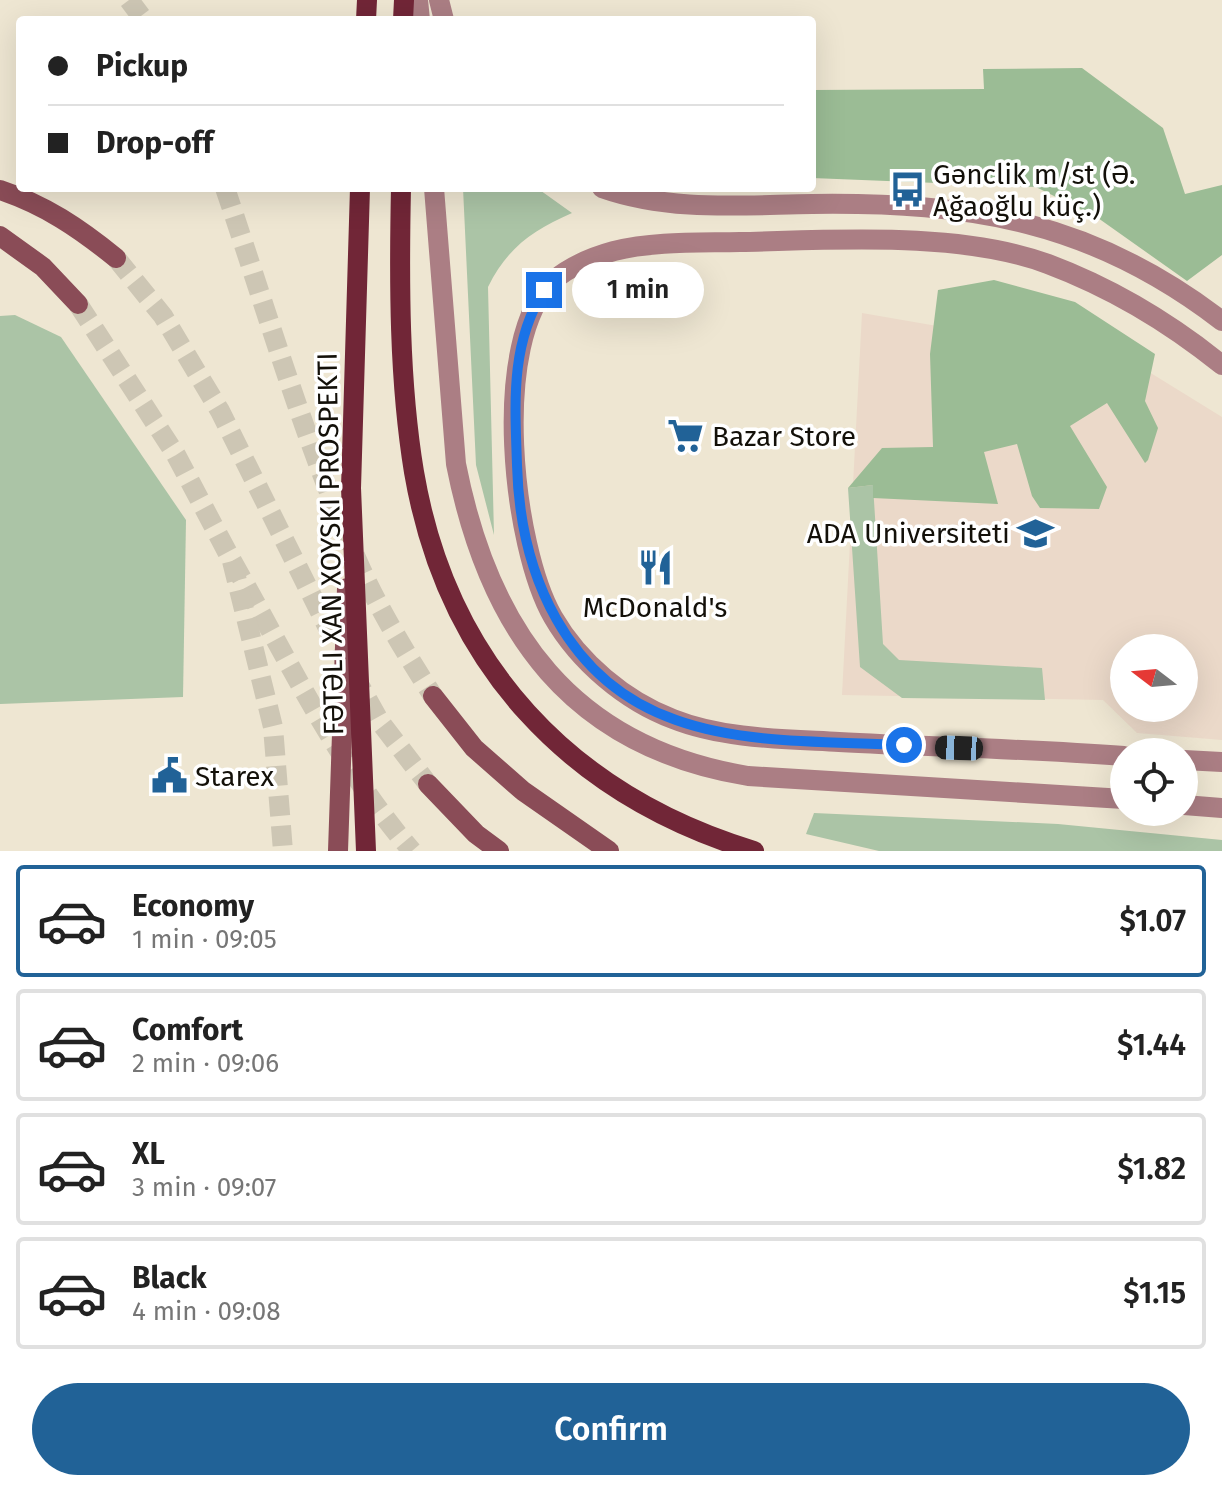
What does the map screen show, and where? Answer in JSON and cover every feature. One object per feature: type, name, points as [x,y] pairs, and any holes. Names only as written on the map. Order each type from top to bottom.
[{"type":"main road","points":[[0,190],[33,201],[74,223],[116,258]]},
{"type":"main road","name":"FƏTƏLI XAN XOYSKI PROSPEKTI","points":[[360,192],[351,488],[366,851]]},
{"type":"main road","points":[[401,192],[406,385],[414,472],[439,566],[459,615],[488,663],[543,732],[621,794],[709,837],[754,851]]},
{"type":"main road","points":[[0,236],[43,267],[78,304]]},
{"type":"main road","points":[[338,851],[351,488]]},
{"type":"main road","points":[[433,696],[474,748],[523,791],[609,851]]},
{"type":"main road","points":[[428,784],[476,834],[499,851]]},
{"type":"street","points":[[434,192],[456,464],[463,500],[478,554],[504,608],[566,693],[626,738],[707,769],[748,776],[1110,798]]},
{"type":"street","points":[[616,192],[644,200],[678,204],[885,203],[993,214],[1060,232],[1147,270],[1222,321]]},
{"type":"street","points":[[1110,755],[795,739],[678,721],[647,708],[611,683],[555,620],[531,567],[517,474],[516,365],[521,336],[544,290],[573,266],[614,251],[669,244],[775,241],[947,245],[1047,263],[1131,303],[1181,333],[1222,365]]},
{"type":"street","points":[[1198,761],[1222,762]]},
{"type":"street","points":[[1198,806],[1222,808]]},
{"type":"shaded area","name":"ADA Universiteti","points":[[862,313],[1128,359],[1222,417],[1222,740],[1137,733],[1126,722],[1198,722],[1198,634],[1110,634],[1110,707],[1103,700],[842,695]]},
{"type":"green space","points":[[1082,68],[1163,128],[1185,194],[1222,185],[1222,255],[1187,281],[1098,218],[1036,187],[816,178],[816,90],[984,89],[983,69]]},
{"type":"green space","points":[[463,192],[543,192],[572,213],[522,242],[504,261],[488,287],[494,535],[476,465]]},
{"type":"green space","points":[[994,280],[1075,302],[1155,354],[1145,401],[1158,428],[1148,460],[1145,463],[1107,403],[1070,426],[1107,487],[1099,509],[1040,508],[1032,496],[1017,444],[984,452],[998,504],[873,498],[873,485],[848,488],[882,448],[933,447],[930,354],[938,290]]},
{"type":"green space","points":[[15,315],[61,337],[186,520],[183,697],[0,704],[0,316]]},
{"type":"green space","points":[[873,485],[883,644],[899,660],[1042,668],[1045,700],[902,698],[860,667],[848,488]]},
{"type":"green space","points":[[814,813],[1058,824],[1222,840],[1222,851],[879,851],[806,834]]},
{"type":"tunnel","points":[[129,0],[141,16]]},
{"type":"tunnel","points":[[226,192],[288,380],[341,523],[377,602],[433,696]]},
{"type":"tunnel","points":[[116,258],[163,316],[220,411],[333,638],[380,722],[428,784]]},
{"type":"tunnel","points":[[78,304],[176,455],[232,561],[273,727],[283,851]]},
{"type":"tunnel","points":[[232,561],[337,748],[385,818],[412,851]]},
{"type":"place","name":"Gənclik m/st (Ə. Ağaoğlu küç.)","points":[[907,190]]},
{"type":"place","name":"Bazar Store","points":[[686,436]]},
{"type":"place","name":"ADA Universiteti","points":[[1036,533]]},
{"type":"place","name":"McDonald's","points":[[655,567]]},
{"type":"place","name":"Starex","points":[[169,776]]},
{"type":"route","points":[[544,290],[521,336],[516,365],[517,474],[531,567],[555,620],[572,643],[611,683],[647,708],[678,721],[748,735],[904,745]]}]
